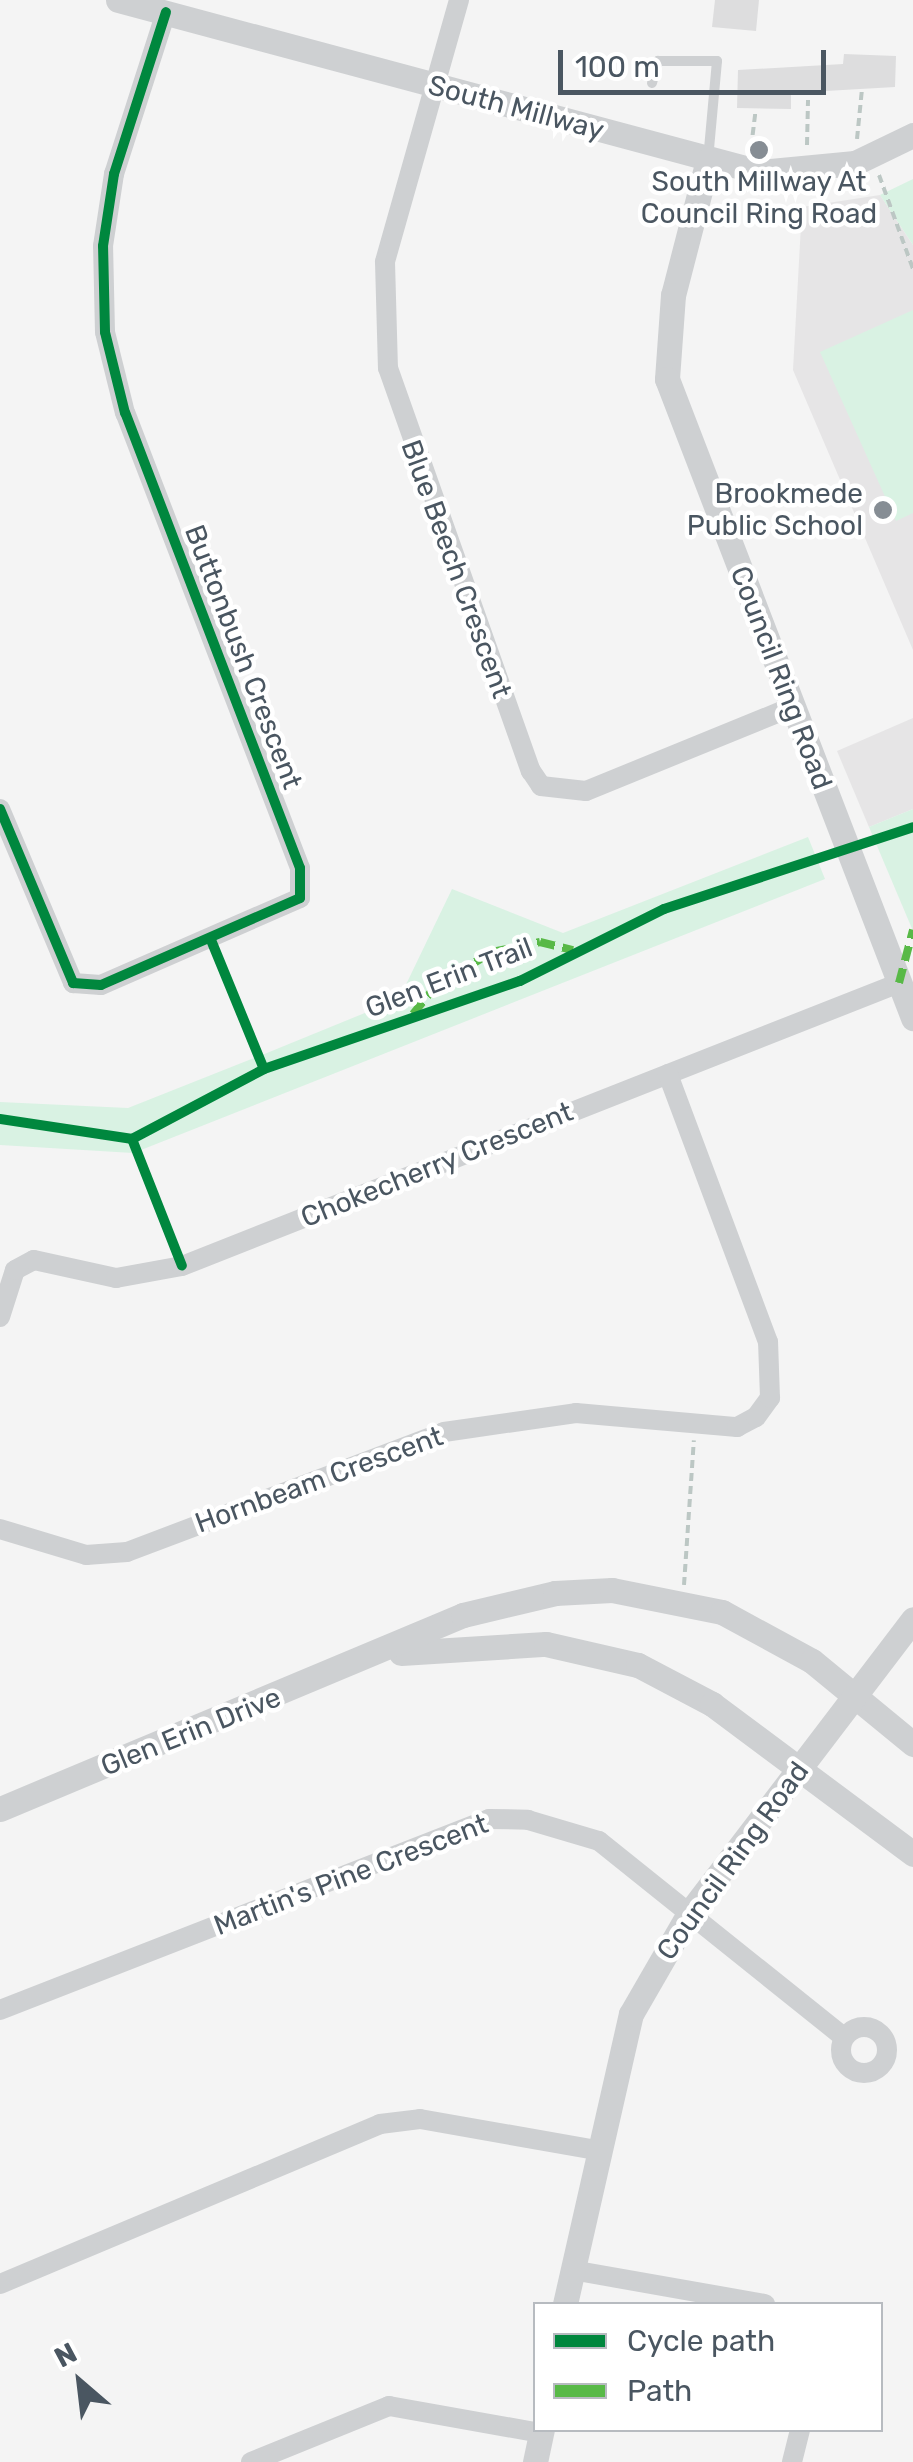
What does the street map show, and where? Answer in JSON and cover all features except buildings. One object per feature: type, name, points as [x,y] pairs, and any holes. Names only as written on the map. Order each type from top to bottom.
[{"type":"street","name":"South Millway","points":[[118,0],[748,169],[806,169],[864,159],[913,135]]},
{"type":"street","name":"Blue Beech Crescent","points":[[458,0],[384,262],[388,368],[530,771],[542,786],[586,791],[792,707]]},
{"type":"street","name":"Buttonbush Crescent","points":[[0,810],[74,983],[101,985],[300,898],[300,868],[124,412],[104,332],[103,246],[114,174],[166,12]]},
{"type":"street","name":"Council Ring Road","points":[[708,160],[672,295],[667,379],[913,1018]]},
{"type":"street","name":"Chokecherry Crescent","points":[[0,1317],[15,1270],[34,1260],[116,1278],[152,1275],[899,983]]},
{"type":"street","name":"Hornbeam Crescent","points":[[0,1529],[86,1555],[126,1552],[444,1432],[576,1413],[695,1420],[737,1427],[756,1417],[770,1398],[768,1342],[668,1074]]},
{"type":"street","name":"Glen Erin Drive","points":[[0,1808],[382,1656],[508,1601],[612,1590],[683,1601],[768,1633],[856,1695],[913,1744]]},
{"type":"street","name":"Council Ring Road","points":[[566,2302],[595,2150],[631,2014],[690,1912],[913,1618]]},
{"type":"street","name":"Glen Erin Drive","points":[[382,1656],[502,1642],[599,1654],[677,1682],[913,1854]]},
{"type":"street","name":"Martin's Pine Crescent","points":[[0,2010],[489,1819],[528,1820],[599,1840],[844,2038]]},
{"type":"street","points":[[0,2284],[380,2124],[420,2119],[595,2150]]},
{"type":"street","points":[[572,2270],[754,2302]]},
{"type":"street","points":[[251,2462],[389,2406],[533,2430]]},
{"type":"street","points":[[535,2462],[541,2432]]},
{"type":"street","points":[[792,2462],[800,2432]]},
{"type":"lane","points":[[652,82],[658,62],[717,61],[708,160]]},
{"type":"path","points":[[862,89],[864,159],[913,269]]},
{"type":"path","points":[[806,169],[808,100]]},
{"type":"path","points":[[748,169],[755,113]]},
{"type":"path","points":[[683,1601],[695,1420]]},
{"type":"shaded area","name":"Brookmede Public School","points":[[880,195],[913,245],[913,650],[793,370],[802,207]]},
{"type":"shaded area","points":[[913,718],[913,809],[869,827],[837,751]]},
{"type":"green space","points":[[913,179],[913,245],[880,195]]},
{"type":"green space","points":[[913,310],[913,513],[896,521],[820,352]]},
{"type":"green space","points":[[913,809],[913,931],[869,827]]},
{"type":"green space","points":[[808,837],[825,879],[141,1150],[174,1235],[167,1238],[133,1153],[0,1145],[0,1102],[128,1108],[254,1058],[225,983],[231,980],[262,1055],[399,999],[452,889],[563,933]]},
{"type":"marked path","points":[[899,983],[913,930]]},
{"type":"marked path","points":[[413,1014],[436,986],[492,952],[540,942],[573,950]]},
{"type":"cycle path","points":[[0,809],[73,983],[101,985],[300,898],[300,868],[125,413],[105,332],[103,246],[114,174],[166,12]]},
{"type":"cycle path","name":"Glen Erin Trail","points":[[0,1119],[132,1139],[264,1069],[520,981],[664,909],[913,827]]},
{"type":"cycle path","points":[[211,940],[264,1069]]},
{"type":"cycle path","points":[[132,1139],[182,1266]]},
{"type":"place","name":"South Millway At Council Ring Road","points":[[759,150]]},
{"type":"place","name":"Brookmede Public School","points":[[883,510]]}]
